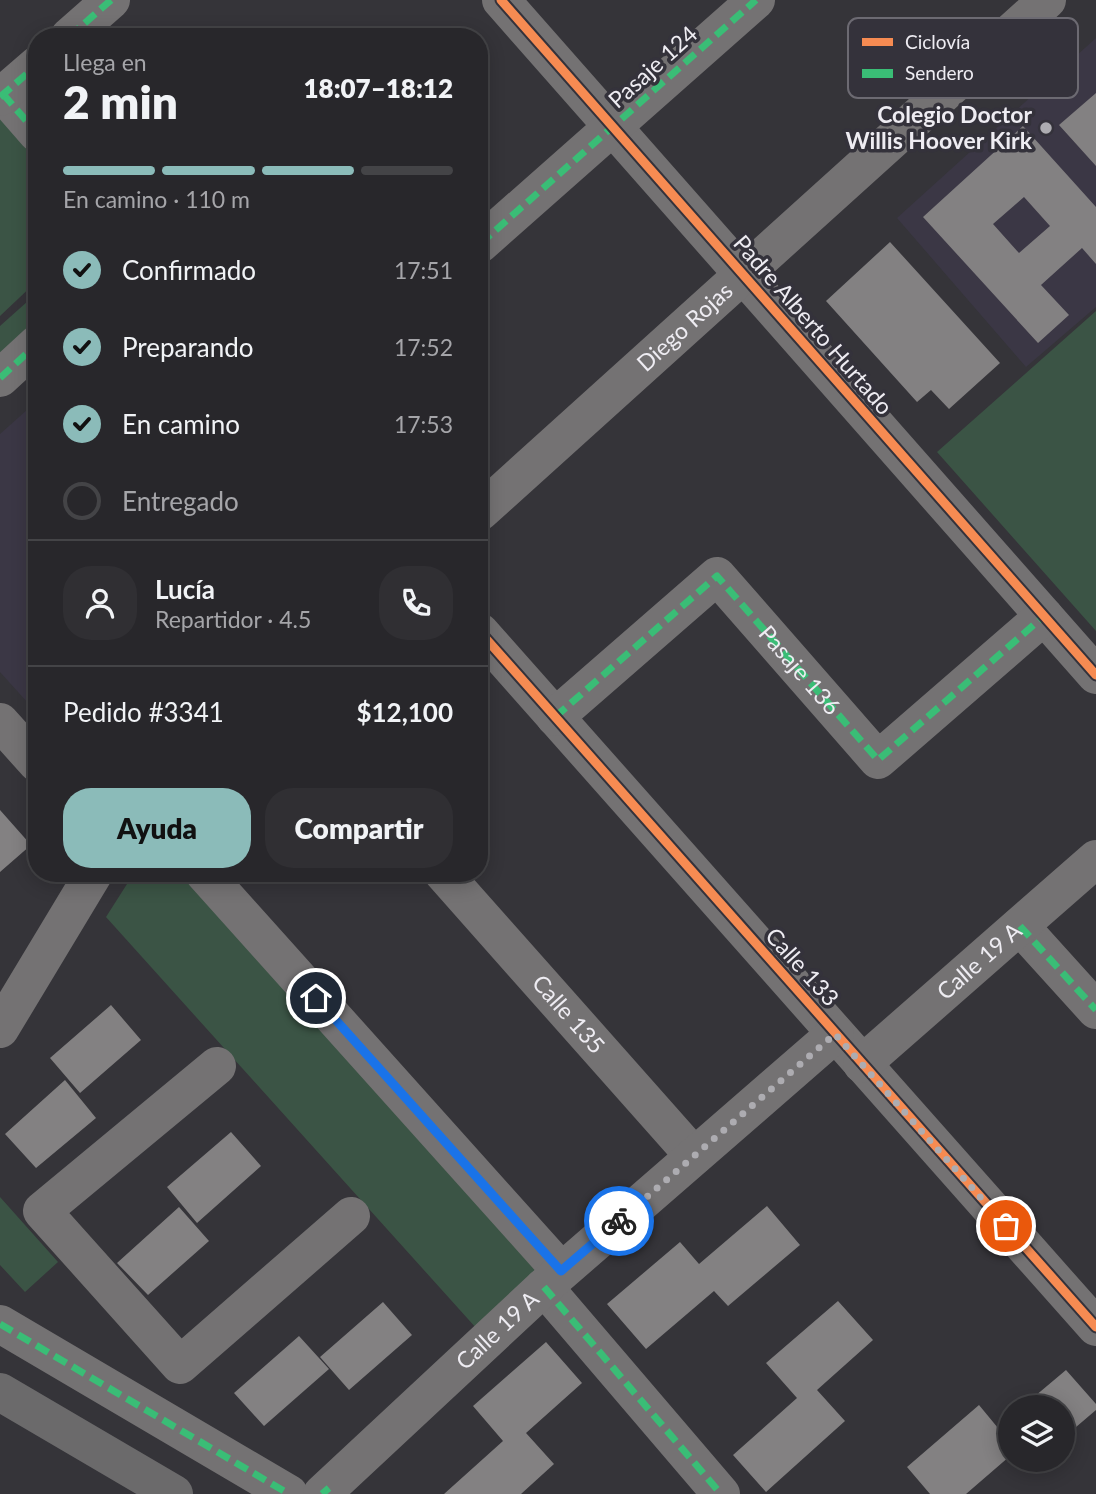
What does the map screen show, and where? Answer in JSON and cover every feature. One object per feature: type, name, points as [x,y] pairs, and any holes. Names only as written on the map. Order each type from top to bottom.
[{"type":"main road","points":[[0,1392],[174,1494]]},
{"type":"street","points":[[79,28],[111,0]]},
{"type":"street","name":"Padre Alberto Hurtado","points":[[501,0],[1096,676]]},
{"type":"street","name":"Pasaje 124","points":[[488,237],[756,0]]},
{"type":"street","name":"Diego Rojas","points":[[1027,18],[1047,0]]},
{"type":"street","points":[[28,73],[1,96],[28,124]]},
{"type":"street","name":"Diego Rojas","points":[[488,505],[938,98]]},
{"type":"street","points":[[0,377],[28,352]]},
{"type":"street","name":"Pasaje 136","points":[[555,717],[717,576],[878,760],[1044,616]]},
{"type":"street","name":"Calle 133","points":[[488,641],[1096,1327]]},
{"type":"street","points":[[0,722],[28,753]]},
{"type":"street","name":"Calle 19 A","points":[[862,1064],[1096,859]]},
{"type":"street","points":[[0,1029],[89,882]]},
{"type":"street","points":[[212,882],[552,1279],[721,1494]]},
{"type":"street","name":"Calle 135","points":[[451,882],[694,1157]]},
{"type":"street","points":[[1020,926],[1096,1010]]},
{"type":"street","name":"Calle 19 A","points":[[326,1491],[552,1279],[835,1034]]},
{"type":"street","points":[[217,1066],[42,1211],[180,1365],[351,1216]]},
{"type":"street","points":[[0,1324],[289,1494]]},
{"type":"shaded area","name":"Colegio Doctor Willis Hoover Kirk","points":[[1096,38],[1096,307],[1026,367],[897,218],[1030,98],[1078,98],[1078,54]]},
{"type":"shaded area","points":[[28,409],[28,703],[0,672],[0,434]]},
{"type":"green space","points":[[0,113],[28,141],[28,290],[0,316]]},
{"type":"green space","points":[[28,301],[28,337],[0,362],[0,326]]},
{"type":"green space","points":[[1096,311],[1096,631],[937,452]]},
{"type":"green space","points":[[128,882],[204,882],[549,1269],[477,1329],[106,917]]},
{"type":"green space","points":[[0,1197],[58,1262],[25,1292],[0,1265]]},
{"type":"building","points":[[1096,93],[1096,166],[1059,125]]},
{"type":"building","points":[[1023,126],[1096,207],[1096,264],[1082,248],[1041,285],[1069,315],[1038,343],[923,217]],"holes":[[[1024,197],[1050,226],[1019,253],[993,224]]]},
{"type":"building","points":[[890,242],[1000,363],[949,409],[931,390],[917,402],[826,301]]},
{"type":"building","points":[[0,810],[28,842],[28,848],[0,872]]},
{"type":"building","points":[[111,1005],[141,1040],[80,1093],[50,1058]]},
{"type":"building","points":[[65,1080],[96,1118],[36,1168],[5,1134]]},
{"type":"building","points":[[231,1132],[261,1166],[197,1223],[167,1187]]},
{"type":"building","points":[[767,1206],[800,1245],[728,1306],[714,1291],[646,1349],[607,1304],[680,1242],[699,1264]]},
{"type":"building","points":[[179,1207],[209,1241],[148,1295],[117,1263]]},
{"type":"building","points":[[838,1301],[873,1340],[817,1390],[845,1421],[766,1492],[733,1455],[797,1398],[766,1363]]},
{"type":"building","points":[[383,1302],[412,1335],[349,1390],[320,1357]]},
{"type":"building","points":[[299,1336],[329,1369],[264,1426],[234,1393]]},
{"type":"building","points":[[546,1342],[582,1383],[526,1433],[554,1464],[521,1494],[444,1494],[503,1441],[473,1406]]},
{"type":"building","points":[[1066,1370],[1096,1404],[1096,1410],[1075,1428],[1075,1395],[1036,1395]]},
{"type":"building","points":[[979,1405],[998,1428],[998,1466],[966,1494],[930,1494],[907,1467]]},
{"type":"marked path","points":[[79,28],[111,0]]},
{"type":"marked path","points":[[488,237],[756,0]]},
{"type":"marked path","points":[[0,97],[28,73]]},
{"type":"marked path","points":[[3,94],[28,123]]},
{"type":"marked path","points":[[0,378],[28,352]]},
{"type":"marked path","points":[[555,717],[717,576],[878,760],[1044,616]]},
{"type":"marked path","points":[[1020,926],[1096,1010]]},
{"type":"marked path","points":[[544,1287],[721,1494]]},
{"type":"marked path","points":[[0,1324],[289,1494]]},
{"type":"marked path","points":[[322,1494],[329,1488]]},
{"type":"cycle path","points":[[501,0],[1096,675]]},
{"type":"cycle path","points":[[488,641],[1096,1327]]},
{"type":"way so far","points":[[619,1221],[835,1034],[1006,1226]]},
{"type":"place","name":"Colegio Doctor Willis Hoover Kirk","points":[[1046,128]]},
{"type":"route","points":[[316,998],[561,1271],[619,1221]]}]
